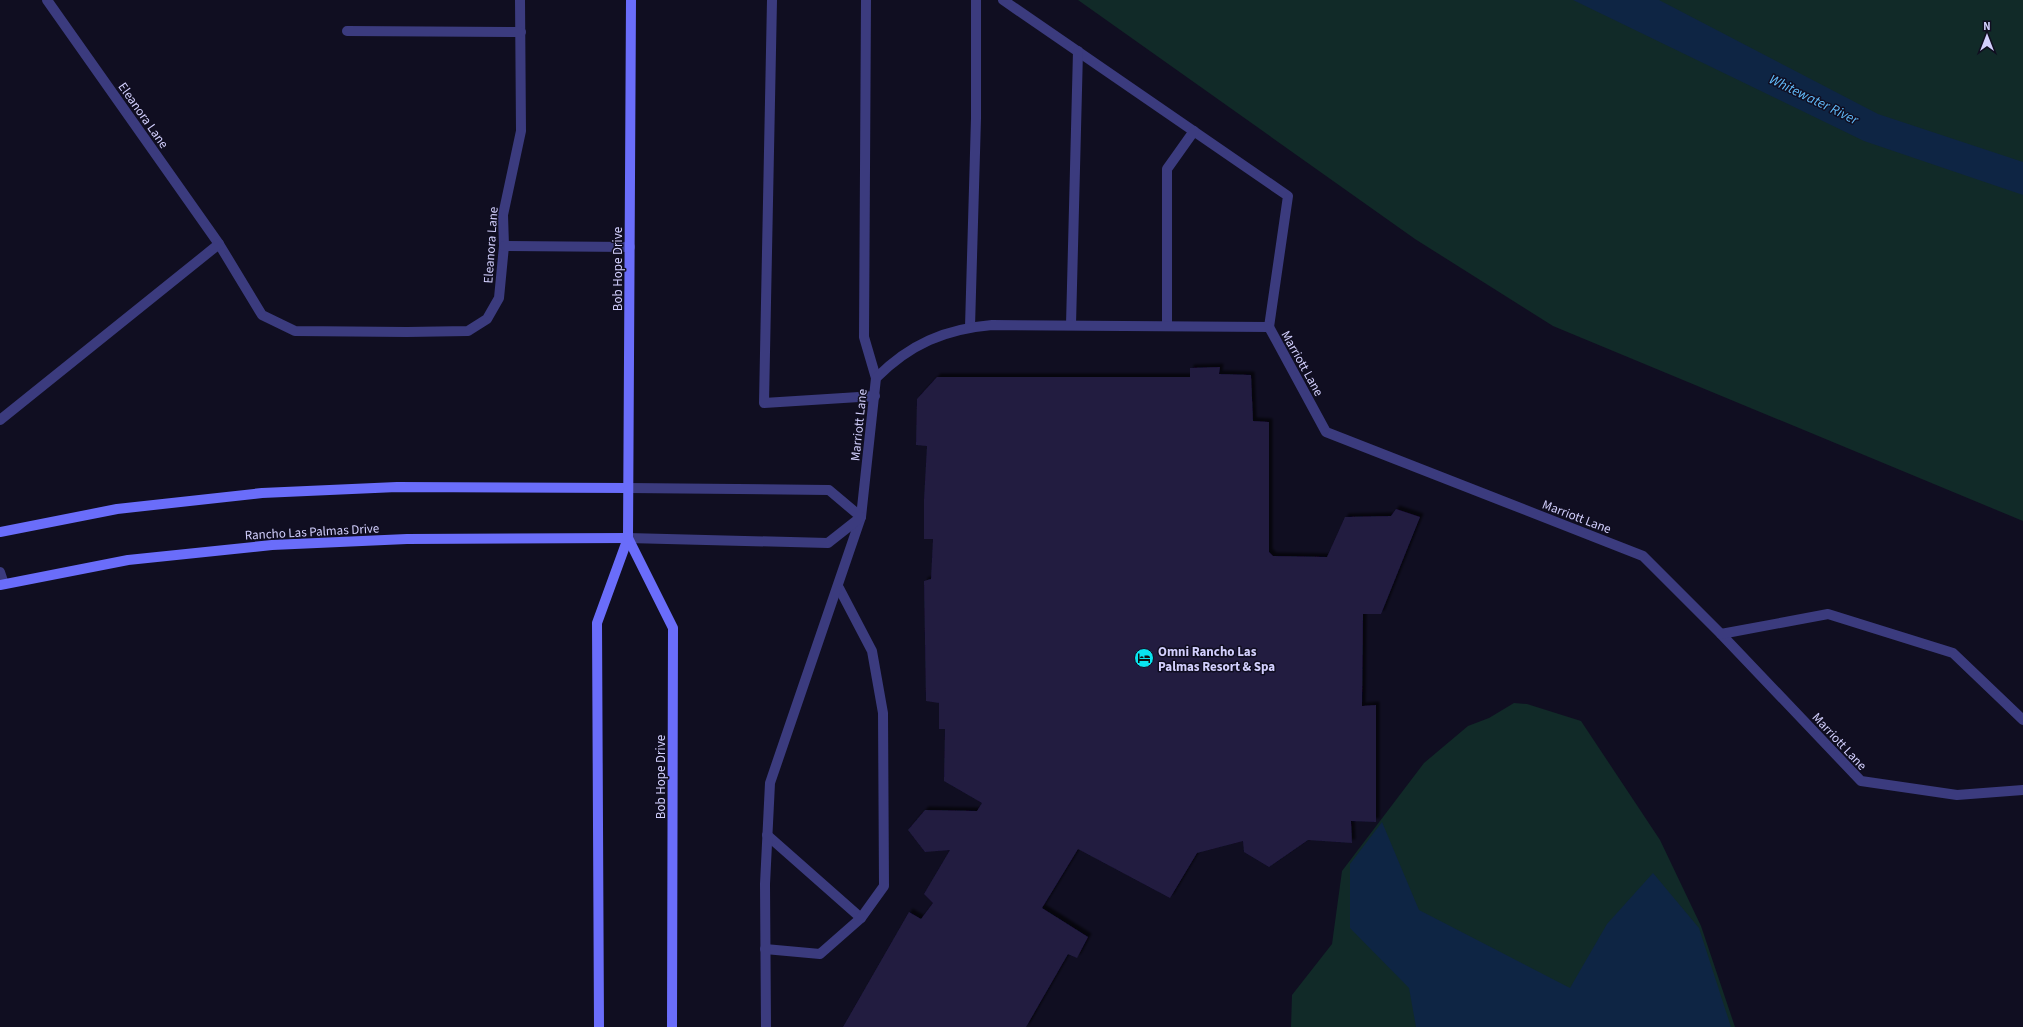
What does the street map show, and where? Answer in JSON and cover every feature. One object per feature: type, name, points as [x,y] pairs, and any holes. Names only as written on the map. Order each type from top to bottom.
[{"type":"main road","name":"Bob Hope Drive","points":[[598,1027],[597,623],[628,538],[630,0]]},
{"type":"main road","points":[[0,532],[118,509],[262,493],[397,487],[628,488]]},
{"type":"main road","name":"Bob Hope Drive","points":[[628,538],[673,628],[672,1027]]},
{"type":"main road","name":"Rancho Las Palmas Drive","points":[[2,585],[128,560],[272,545],[408,539],[628,538]]},
{"type":"street","name":"Eleanora Lane","points":[[47,0],[219,244],[262,314],[295,331],[407,332],[468,331],[487,319],[499,298],[504,246],[503,215],[521,131],[520,0]]},
{"type":"street","points":[[772,0],[764,403],[875,396]]},
{"type":"street","points":[[866,0],[864,337],[876,378]]},
{"type":"street","points":[[970,327],[976,118],[976,0]]},
{"type":"street","points":[[1003,0],[1288,196],[1269,327]]},
{"type":"street","points":[[347,30],[521,32]]},
{"type":"street","points":[[1071,325],[1078,51]]},
{"type":"street","points":[[1167,326],[1167,169],[1194,131]]},
{"type":"street","points":[[0,420],[219,244]]},
{"type":"street","points":[[504,246],[630,247]]},
{"type":"street","name":"Marriott Lane","points":[[766,1027],[765,884],[770,783],[839,588],[861,517],[876,378],[904,354],[930,339],[970,327],[992,325],[1071,325],[1269,327],[1326,432],[1643,556],[1721,634],[1861,781],[1957,795],[2023,790]]},
{"type":"street","points":[[628,488],[829,490],[861,517],[828,542],[628,538]]},
{"type":"street","points":[[0,572],[2,585]]},
{"type":"street","points":[[765,949],[820,954],[861,918],[884,886],[883,713],[872,651],[839,588]]},
{"type":"street","points":[[1721,634],[1828,614],[1953,653],[2023,720]]},
{"type":"street","points":[[768,835],[861,918]]},
{"type":"green space","points":[[1078,0],[2023,0],[2023,521],[1553,326],[1415,239]]},
{"type":"green space","points":[[1514,703],[1527,704],[1581,721],[1660,840],[1701,926],[1735,1027],[1291,1027],[1292,995],[1332,944],[1342,871],[1424,763],[1468,726],[1489,718]]},
{"type":"water","name":"Whitewater River","points":[[1573,0],[1659,0],[1878,114],[2023,162],[2023,195],[1864,141]]},
{"type":"water","points":[[1382,822],[1419,910],[1570,988],[1607,924],[1653,873],[1699,928],[1731,1027],[1416,1027],[1409,988],[1350,928],[1350,864]]},
{"type":"building","name":"Omni Rancho Las Palmas Resort & Spa","points":[[1220,367],[1219,374],[1251,375],[1253,421],[1269,422],[1269,552],[1273,556],[1327,557],[1345,517],[1391,516],[1396,509],[1420,517],[1381,614],[1363,614],[1362,706],[1376,705],[1376,822],[1351,821],[1352,843],[1308,840],[1269,867],[1244,852],[1243,841],[1197,853],[1170,898],[1078,849],[1042,908],[1088,937],[1077,958],[1068,954],[1026,1027],[843,1027],[909,912],[921,919],[933,903],[924,894],[950,850],[925,852],[908,830],[925,810],[977,811],[982,803],[944,781],[945,729],[939,729],[939,703],[926,701],[924,581],[931,579],[933,539],[924,539],[924,500],[927,446],[916,445],[917,399],[937,377],[1190,377],[1190,368]]},
{"type":"place","name":"Omni Rancho Las Palmas Resort & Spa","points":[[1144,658]]}]
